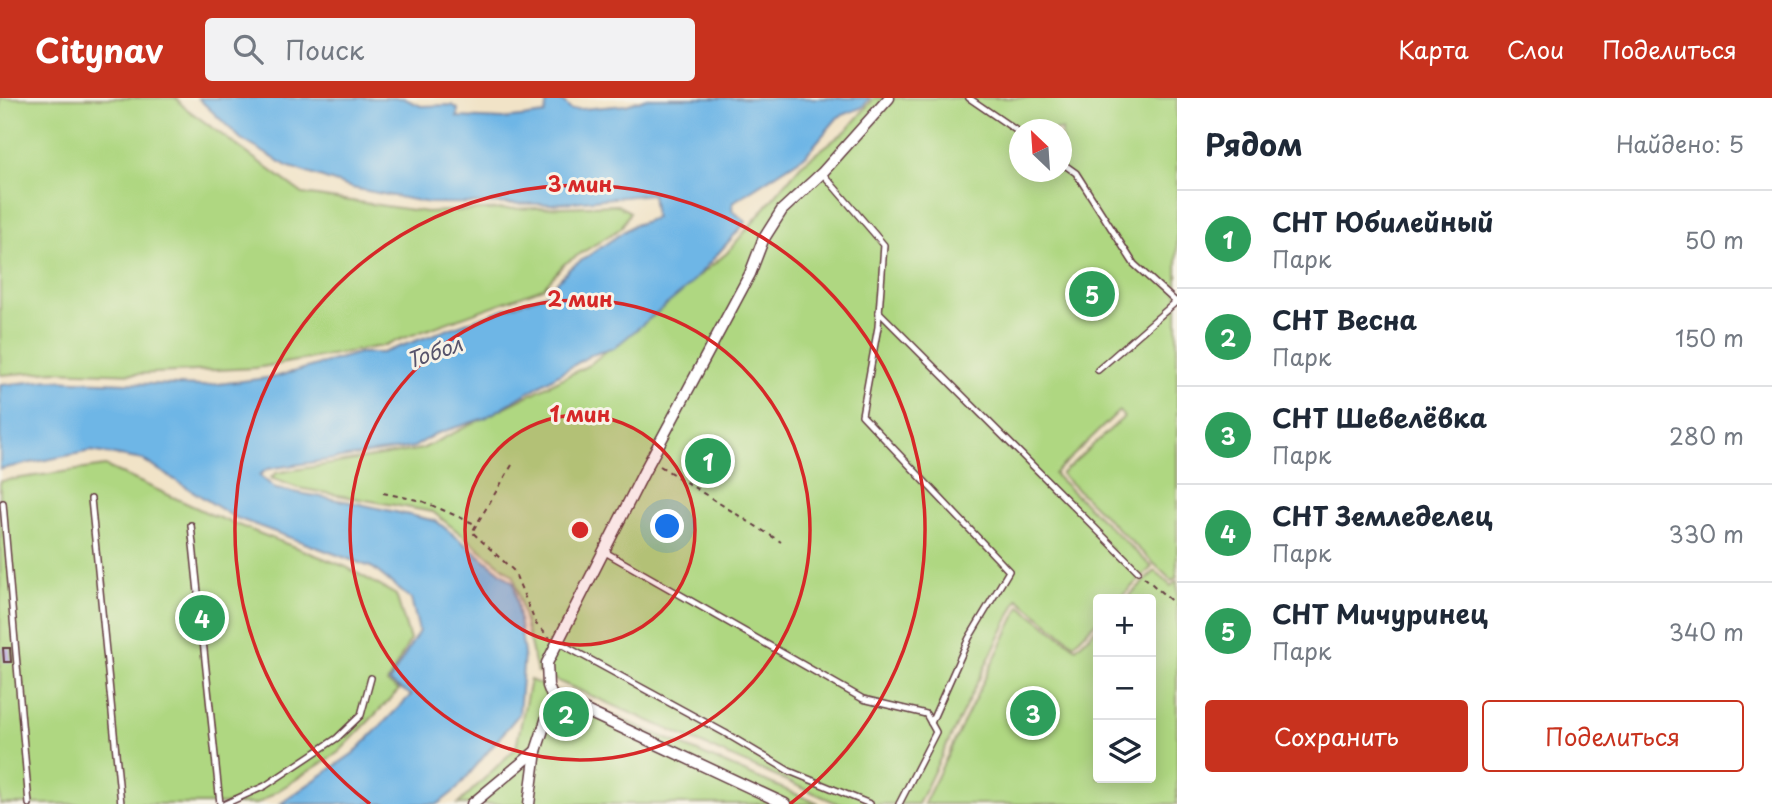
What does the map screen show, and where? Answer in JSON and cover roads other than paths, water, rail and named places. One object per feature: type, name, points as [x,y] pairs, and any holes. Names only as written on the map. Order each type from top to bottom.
[{"type":"street","points":[[529,804],[536,751],[553,699],[548,686],[547,663],[556,642],[744,285],[763,240],[782,210],[822,173],[889,98]]},
{"type":"street","points":[[553,699],[569,702],[785,804]]},
{"type":"street","points":[[472,804],[536,751]]},
{"type":"lane","points":[[969,98],[1009,125]]},
{"type":"lane","points":[[1072,170],[1134,264],[1177,301],[1098,370]]},
{"type":"lane","points":[[822,173],[884,245],[879,312],[862,415],[1009,571],[969,638],[931,723]]},
{"type":"lane","points":[[879,312],[1138,571]]},
{"type":"lane","points":[[91,499],[121,804]]},
{"type":"lane","points":[[3,503],[29,804]]},
{"type":"lane","points":[[191,525],[220,804]]},
{"type":"lane","points":[[605,552],[863,699],[926,714],[936,732],[900,804]]},
{"type":"lane","points":[[556,642],[725,733],[789,771],[870,804]]},
{"type":"lane","points":[[225,804],[265,786],[337,737],[360,715],[371,678]]},
{"type":"water","name":"Тобол","points":[[198,98],[403,98],[421,106],[452,105],[458,109],[457,117],[504,119],[545,114],[547,99],[559,98],[571,110],[626,105],[647,98],[870,98],[863,107],[838,117],[806,155],[733,202],[732,210],[746,222],[688,287],[614,348],[591,355],[485,418],[435,434],[414,447],[268,469],[259,475],[276,489],[436,521],[514,583],[524,654],[519,714],[457,789],[438,804],[280,804],[355,752],[411,695],[389,682],[419,631],[411,599],[373,568],[234,517],[143,460],[91,451],[0,469],[0,385],[50,380],[202,386],[275,377],[359,353],[382,353],[546,294],[569,269],[632,226],[655,218],[652,194],[553,204],[429,203],[352,188],[287,166],[241,139]]},
{"type":"place","name":"СНТ Мичуринец","points":[[1092,294]]},
{"type":"place","name":"СНТ Юбилейный","points":[[708,461]]},
{"type":"place","name":"СНТ Земледелец","points":[[202,618]]},
{"type":"place","name":"СНТ Шевелёвка","points":[[1033,713]]},
{"type":"place","name":"СНТ Весна","points":[[566,714]]}]
